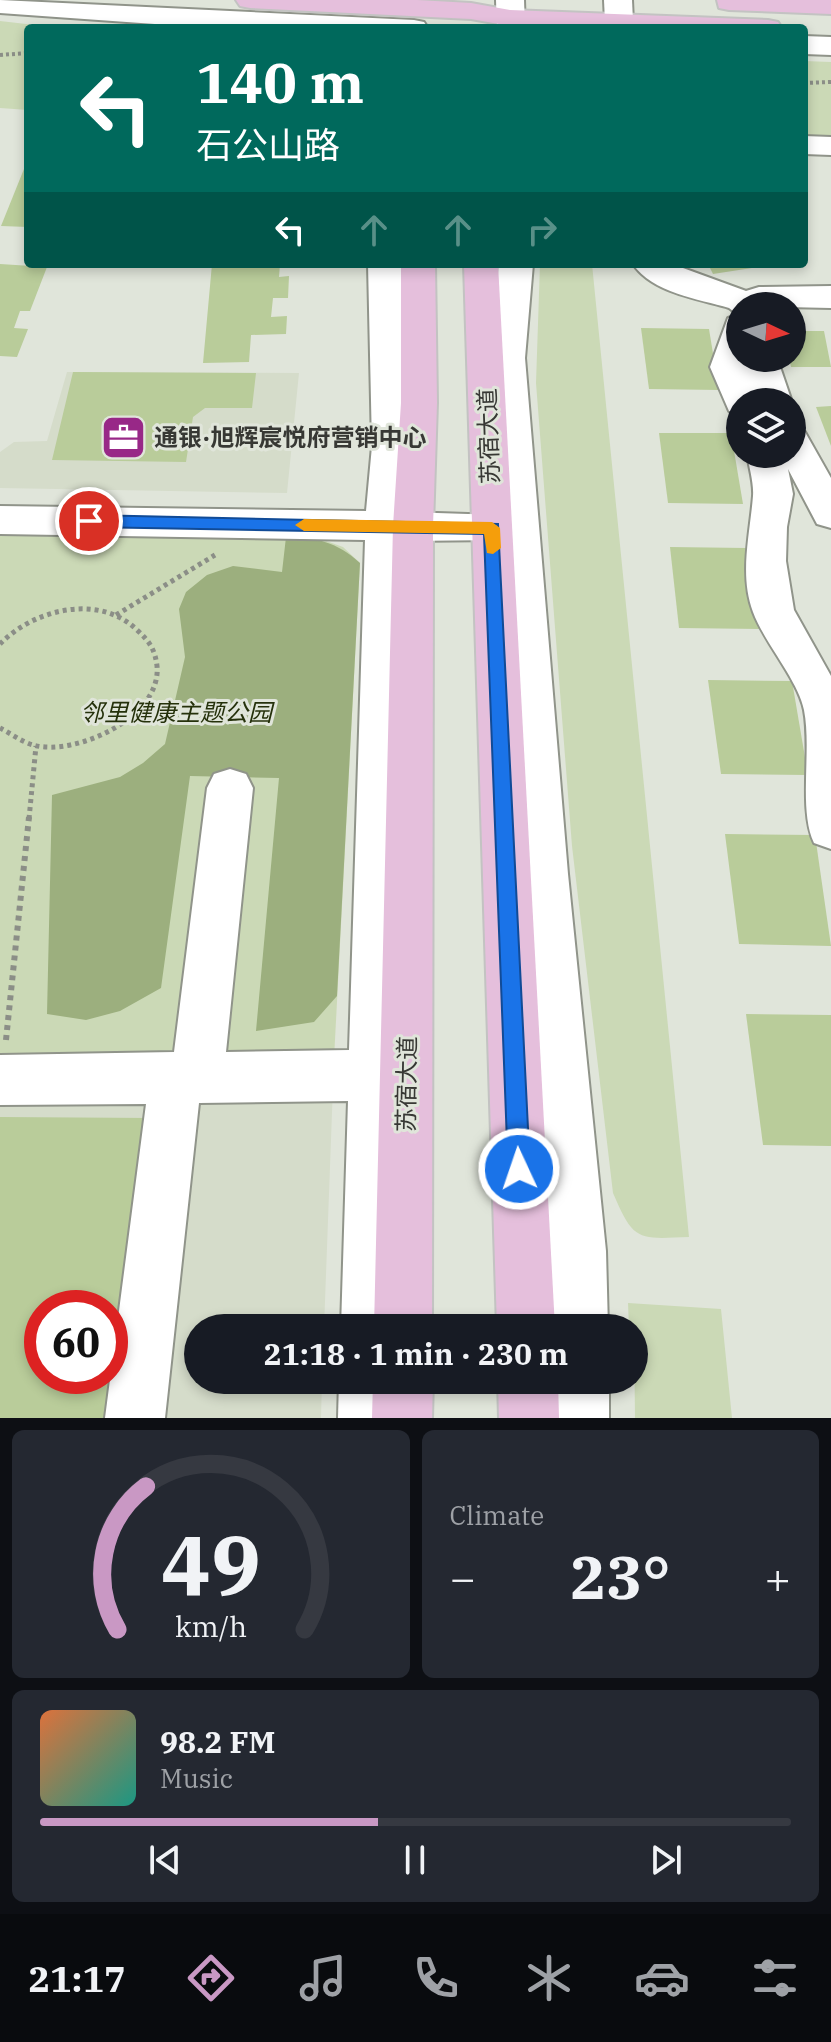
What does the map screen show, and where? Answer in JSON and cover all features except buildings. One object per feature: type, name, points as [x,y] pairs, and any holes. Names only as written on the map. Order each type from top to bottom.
[{"type":"main road","points":[[250,0],[295,1],[401,17],[618,11],[733,24]]},
{"type":"main road","points":[[680,0],[831,6]]},
{"type":"main road","points":[[808,29],[831,30]]},
{"type":"main road","name":"苏宿大道","points":[[402,1314],[392,1075],[399,526],[419,403],[418,268]]},
{"type":"main road","name":"苏宿大道","points":[[481,268],[525,1314]]},
{"type":"main road","points":[[402,1418],[403,1394]]},
{"type":"main road","points":[[528,1394],[529,1418]]},
{"type":"street","points":[[0,5],[148,17],[401,17]]},
{"type":"street","points":[[808,45],[831,46]]},
{"type":"street","points":[[808,145],[831,146]]},
{"type":"street","points":[[385,268],[391,446],[399,526]]},
{"type":"street","points":[[516,268],[507,358],[544,874],[579,1260],[579,1314]]},
{"type":"street","points":[[654,268],[726,302]]},
{"type":"street","points":[[806,297],[831,297]]},
{"type":"street","points":[[806,467],[831,514]]},
{"type":"street","points":[[768,468],[773,494],[767,527],[766,561],[773,611],[826,707],[831,829]]},
{"type":"street","points":[[0,520],[492,528]]},
{"type":"street","points":[[135,1418],[230,788]]},
{"type":"street","points":[[1,1080],[392,1075],[371,1314]]},
{"type":"street","points":[[368,1418],[369,1394]]},
{"type":"street","points":[[579,1394],[579,1418]]},
{"type":"path","points":[[0,55],[24,53]]},
{"type":"path","points":[[808,83],[831,82]]},
{"type":"path","points":[[116,615],[268,524]]},
{"type":"path","points":[[0,644],[31,620],[60,611],[89,609],[116,615],[138,628],[152,646],[157,667],[153,689],[146,700],[119,729],[93,741],[64,747],[36,746],[11,737],[0,728]]},
{"type":"path","points":[[1,1080],[36,746]]},
{"type":"shaded area","points":[[67,372],[299,373],[287,493],[0,488],[0,452],[14,442],[47,441]]},
{"type":"shaded area","points":[[334,1059],[325,1314],[184,1314],[184,1394],[322,1394],[321,1418],[0,1418],[0,1064]]},
{"type":"green space","points":[[0,21],[26,24],[24,110],[0,108]]},
{"type":"green space","points":[[808,61],[831,62],[831,149],[808,148]]},
{"type":"green space","points":[[540,268],[592,268],[689,1237],[659,1238],[640,1234],[627,1221],[613,1193],[572,846],[536,383]]},
{"type":"green space","name":"邻里健康主题公园","points":[[0,534],[315,537],[343,547],[360,563],[334,1059],[0,1064]]},
{"type":"green space","points":[[286,537],[326,542],[360,563],[337,996],[314,1022],[256,1031],[279,778],[190,776],[161,988],[120,1011],[86,1020],[47,1014],[52,795],[120,777],[165,744],[185,657],[179,609],[186,592],[207,575],[233,566],[282,572]]},
{"type":"green space","points":[[628,1303],[721,1309],[732,1418],[635,1418],[635,1394],[648,1394],[648,1314],[628,1314]]},
{"type":"slow traffic","points":[[304,525],[492,528],[493,548]]},
{"type":"place","name":"通银·旭辉宸悦府营销中心","points":[[123,437]]},
{"type":"route","points":[[89,521],[492,528],[519,1169]]}]
